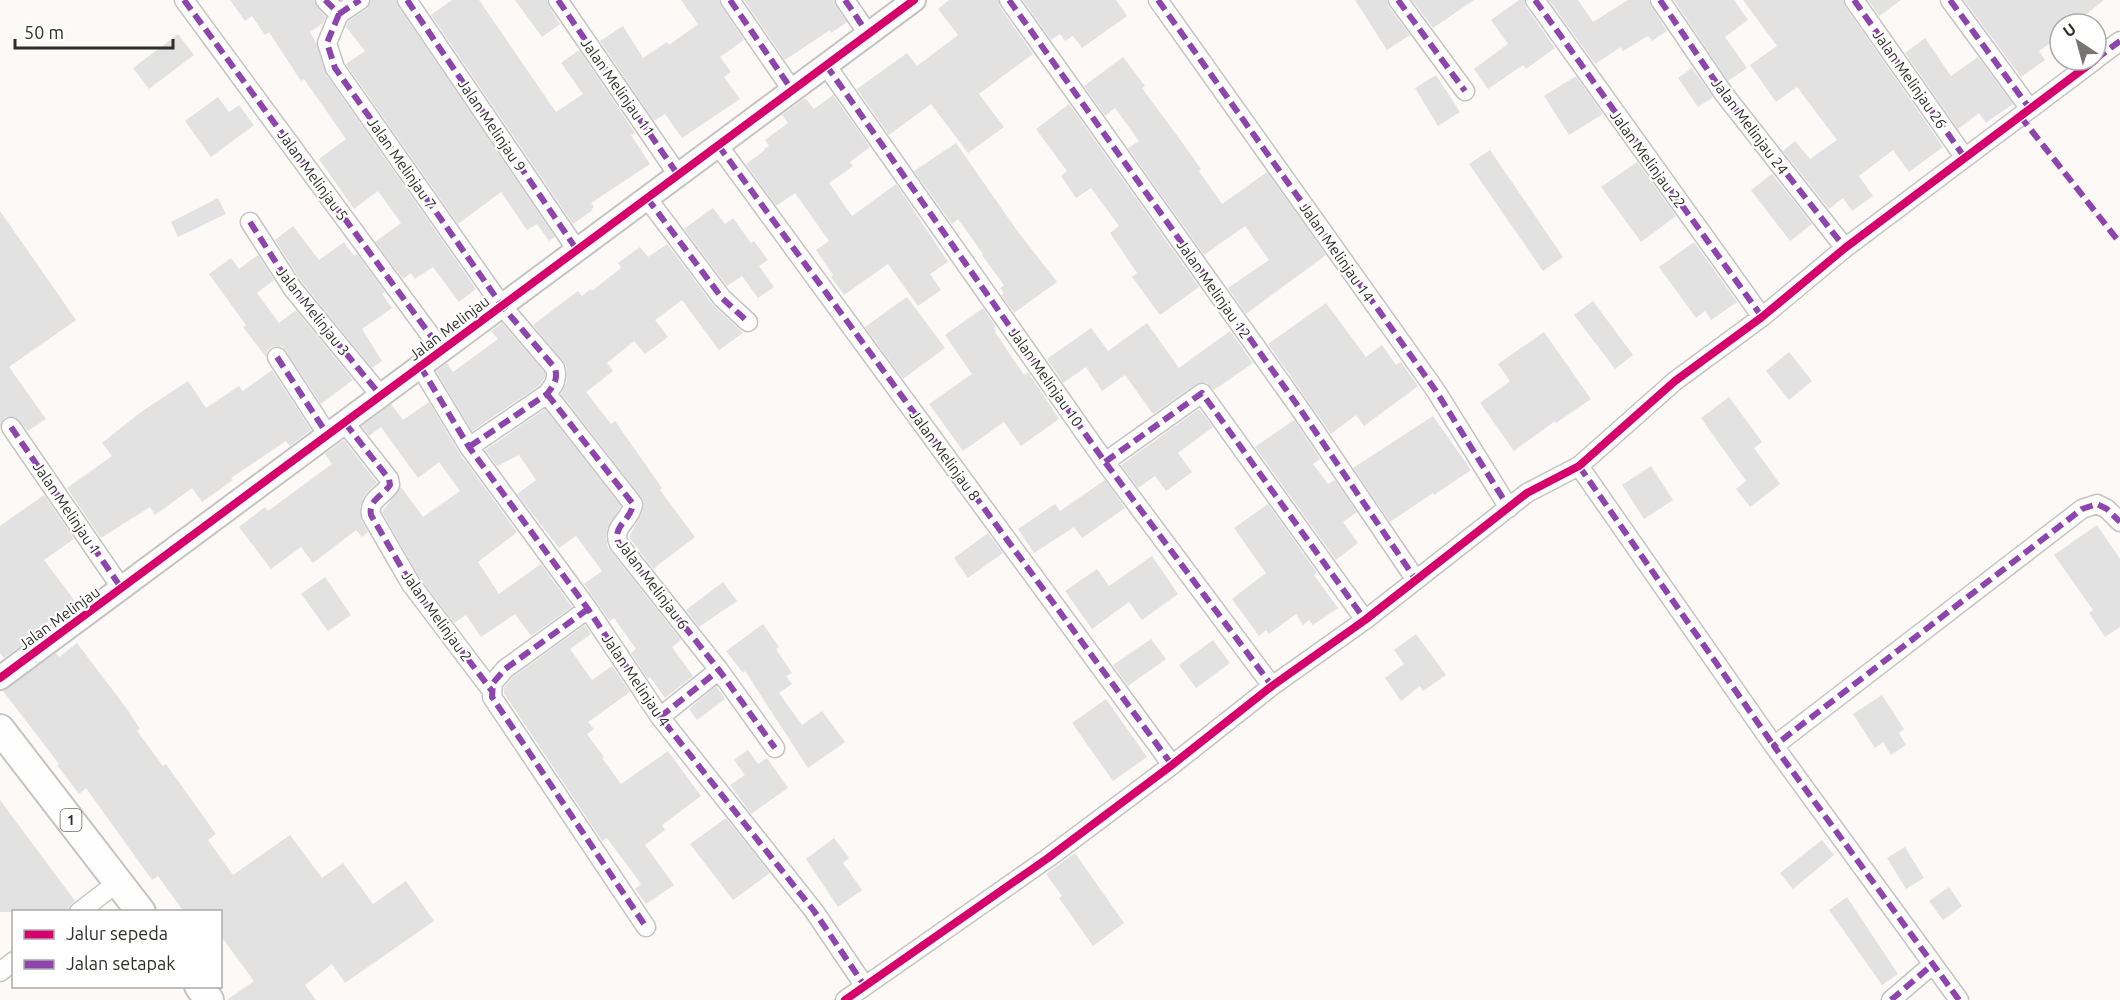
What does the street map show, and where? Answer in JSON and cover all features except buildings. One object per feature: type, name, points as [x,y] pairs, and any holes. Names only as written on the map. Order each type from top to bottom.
[{"type":"main road","name":"1","points":[[0,729],[139,910]]},
{"type":"main road","points":[[200,988],[209,1000]]},
{"type":"street","name":"Jalan Melinjau 5","points":[[184,0],[442,351]]},
{"type":"street","points":[[325,0],[339,14],[360,0]]},
{"type":"street","name":"Jalan Melinjau 9","points":[[407,0],[577,250]]},
{"type":"street","name":"Jalan Melinjau 11","points":[[558,0],[678,175]]},
{"type":"street","points":[[730,0],[792,90]]},
{"type":"street","points":[[844,0],[868,34]]},
{"type":"street","name":"Jalan Melinjau","points":[[0,678],[914,0]]},
{"type":"street","name":"Jalan Melinjau 12","points":[[1009,0],[1300,409],[1416,580]]},
{"type":"street","name":"Jalan Melinjau 14","points":[[1158,0],[1436,391],[1509,508]]},
{"type":"street","points":[[1398,0],[1465,91]]},
{"type":"street","name":"Jalan Melinjau 22","points":[[1535,0],[1762,317]]},
{"type":"street","name":"Jalan Melinjau 24","points":[[1660,0],[1724,94],[1845,248]]},
{"type":"street","name":"Jalan Melinjau 26","points":[[1854,0],[1965,158]]},
{"type":"street","points":[[1950,0],[2030,109]]},
{"type":"street","name":"Jalan Melinjau 7","points":[[339,14],[327,43],[335,68],[502,306]]},
{"type":"street","points":[[2108,50],[2120,41]]},
{"type":"street","name":"Jalan Melinjau 10","points":[[826,65],[1105,462],[1272,686]]},
{"type":"street","points":[[845,1000],[1048,858],[1272,686],[1365,620],[1527,493],[1579,466],[1675,381],[1762,317],[1845,248],[2079,72]]},
{"type":"street","name":"Jalan Melinjau 8","points":[[718,145],[1172,765]]},
{"type":"street","points":[[647,198],[722,298],[747,322]]},
{"type":"street","name":"Jalan Melinjau 3","points":[[250,222],[293,289],[381,396]]},
{"type":"street","points":[[469,447],[547,394],[555,384],[557,375],[555,368],[502,306]]},
{"type":"street","points":[[277,357],[336,429]]},
{"type":"street","name":"Jalan Melinjau 4","points":[[420,366],[469,447],[588,609],[660,717],[814,910],[864,985]]},
{"type":"street","points":[[1105,462],[1202,393],[1365,620]]},
{"type":"street","name":"Jalan Melinjau 6","points":[[547,394],[633,504],[632,511],[616,530],[619,544],[719,670],[775,747]]},
{"type":"street","name":"Jalan Melinjau 1","points":[[11,427],[122,589]]},
{"type":"street","name":"Jalan Melinjau 2","points":[[336,429],[389,479],[388,489],[372,503],[371,515],[411,584],[492,691]]},
{"type":"street","points":[[1579,466],[1774,746],[1959,1000]]},
{"type":"street","points":[[1774,746],[2082,509],[2097,504],[2107,509],[2119,520]]},
{"type":"street","points":[[588,609],[505,669],[493,683],[492,697],[646,927]]},
{"type":"street","points":[[660,717],[719,670]]},
{"type":"street","points":[[82,910],[118,882]]},
{"type":"street","points":[[1892,1000],[1932,965]]},
{"type":"marked path","points":[[184,0],[442,351]]},
{"type":"marked path","points":[[325,0],[339,14]]},
{"type":"marked path","points":[[339,14],[360,0]]},
{"type":"marked path","points":[[407,0],[577,250]]},
{"type":"marked path","points":[[558,0],[678,175]]},
{"type":"marked path","points":[[730,0],[792,90]]},
{"type":"marked path","points":[[845,0],[868,34]]},
{"type":"marked path","points":[[1009,0],[1300,409],[1416,580]]},
{"type":"marked path","points":[[1158,0],[1436,391],[1509,508]]},
{"type":"marked path","points":[[1398,0],[1465,91]]},
{"type":"marked path","points":[[1535,0],[1762,317]]},
{"type":"marked path","points":[[1660,0],[1724,94],[1845,248]]},
{"type":"marked path","points":[[1854,0],[1965,158]]},
{"type":"marked path","points":[[1950,0],[2030,109]]},
{"type":"marked path","points":[[339,14],[327,43],[335,68],[502,306],[555,368],[555,382],[547,394],[469,447]]},
{"type":"marked path","points":[[2108,50],[2120,41]]},
{"type":"marked path","points":[[826,65],[1105,462],[1272,686]]},
{"type":"marked path","points":[[2020,116],[2120,243]]},
{"type":"marked path","points":[[718,145],[1172,765]]},
{"type":"marked path","points":[[647,198],[722,298],[748,322]]},
{"type":"marked path","points":[[250,222],[293,289],[381,396]]},
{"type":"marked path","points":[[277,357],[327,434]]},
{"type":"marked path","points":[[420,366],[469,447],[588,609],[660,717],[814,911],[864,985]]},
{"type":"marked path","points":[[1105,462],[1202,393],[1365,620]]},
{"type":"marked path","points":[[547,394],[633,504],[629,515],[619,528],[617,538],[619,544],[719,670],[775,748]]},
{"type":"marked path","points":[[345,423],[389,479],[390,485],[377,498],[372,506],[371,515],[411,584],[492,691]]},
{"type":"marked path","points":[[11,427],[122,589]]},
{"type":"marked path","points":[[1579,466],[1774,746]]},
{"type":"marked path","points":[[1959,1000],[1774,746],[2082,509],[2097,504],[2107,509],[2120,522]]},
{"type":"marked path","points":[[588,609],[505,669],[493,683],[492,697],[646,927]]},
{"type":"marked path","points":[[660,717],[719,670]]},
{"type":"marked path","points":[[1891,1000],[1932,965]]},
{"type":"cycle path","points":[[0,678],[914,0]]},
{"type":"cycle path","points":[[845,1000],[1048,858],[1272,686],[1365,620],[1527,493],[1579,466],[1675,381],[1762,317],[1845,248],[2079,72]]}]
